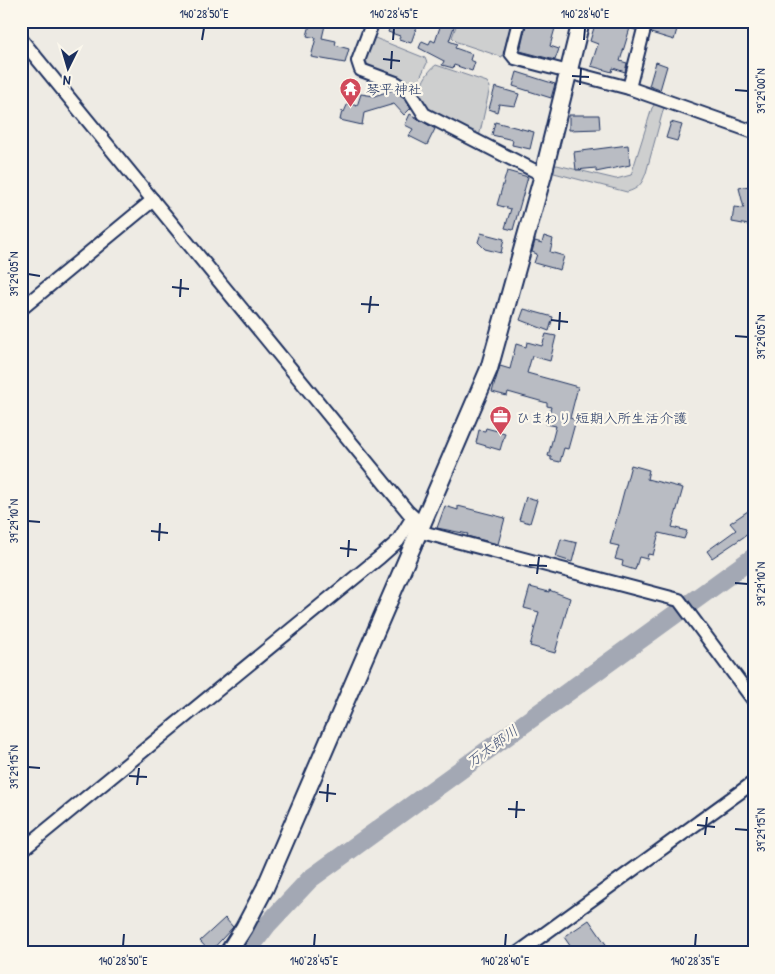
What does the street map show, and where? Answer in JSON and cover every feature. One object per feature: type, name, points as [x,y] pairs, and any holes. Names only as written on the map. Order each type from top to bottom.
[{"type":"street","points":[[373,21],[358,61],[361,70],[396,83],[410,92],[424,114],[543,175]]},
{"type":"street","points":[[519,21],[510,53],[515,58],[629,88],[754,132]]},
{"type":"street","points":[[228,953],[244,928],[265,888],[418,524],[489,368],[543,175],[581,21]]},
{"type":"street","points":[[629,88],[646,21]]},
{"type":"street","points":[[21,39],[418,524],[680,602],[754,701]]},
{"type":"street","points":[[21,308],[153,200]]},
{"type":"street","points":[[21,851],[418,524]]},
{"type":"street","points":[[518,953],[754,782]]},
{"type":"shaded area","points":[[458,21],[512,21],[502,57],[457,42],[452,37]]},
{"type":"shaded area","points":[[375,38],[425,58],[427,63],[415,88],[369,69],[365,56],[371,39]]},
{"type":"shaded area","points":[[436,65],[487,82],[490,87],[479,137],[429,110],[419,97],[424,80]]},
{"type":"shaded area","points":[[657,101],[664,107],[646,173],[637,188],[627,192],[554,173],[553,166],[557,165],[616,179],[631,175],[652,108]]},
{"type":"building","points":[[311,21],[326,21],[322,38],[336,41],[335,45],[349,49],[345,63],[311,57],[316,38],[307,36]]},
{"type":"building","points":[[392,21],[404,21],[417,26],[411,43],[399,39],[400,36],[388,32]]},
{"type":"building","points":[[442,21],[456,21],[449,41],[457,44],[455,48],[472,54],[470,60],[475,62],[472,71],[454,65],[453,68],[442,65],[444,61],[419,48],[422,41],[429,44],[431,40],[435,42]]},
{"type":"building","points":[[527,21],[541,24],[541,21],[557,21],[550,46],[559,49],[555,60],[520,51]]},
{"type":"building","points":[[596,21],[615,27],[614,21],[638,21],[635,30],[630,28],[620,61],[627,63],[625,72],[613,68],[612,72],[591,66],[598,44],[590,41]]},
{"type":"building","points":[[654,22],[677,29],[674,40],[651,33]]},
{"type":"building","points":[[656,62],[667,66],[660,90],[649,86]]},
{"type":"building","points":[[517,72],[555,84],[551,98],[513,86]]},
{"type":"building","points":[[495,87],[519,94],[515,106],[499,104],[497,112],[489,109]]},
{"type":"building","points":[[393,90],[403,97],[411,108],[404,115],[394,104],[364,113],[362,125],[340,120],[342,111],[344,112],[348,103],[357,106],[361,94],[374,96]]},
{"type":"building","points":[[410,114],[435,129],[427,145],[409,136],[413,129],[405,125]]},
{"type":"building","points":[[569,115],[599,115],[600,129],[569,130]]},
{"type":"building","points":[[495,122],[534,132],[530,149],[512,145],[513,140],[492,135]]},
{"type":"building","points":[[671,122],[682,125],[677,141],[666,138]]},
{"type":"building","points":[[628,145],[630,165],[596,172],[596,168],[576,170],[574,152]]},
{"type":"building","points":[[507,171],[528,177],[513,230],[505,228],[511,209],[497,205]]},
{"type":"building","points":[[754,185],[754,226],[732,222],[734,207],[744,208],[739,188]]},
{"type":"building","points":[[481,233],[504,239],[501,253],[485,249],[478,242]]},
{"type":"building","points":[[544,236],[553,239],[550,252],[564,256],[560,270],[534,263],[537,254],[532,252],[535,241],[542,243]]},
{"type":"building","points":[[524,309],[553,317],[549,331],[520,320]]},
{"type":"building","points":[[546,334],[556,336],[550,361],[532,356],[527,373],[578,387],[570,418],[576,420],[568,449],[564,448],[560,462],[551,460],[551,457],[548,456],[556,426],[546,424],[551,407],[547,406],[547,403],[508,392],[507,396],[492,392],[500,366],[510,369],[516,344],[526,347],[527,342],[542,346]]},
{"type":"building","points":[[486,428],[505,433],[500,450],[476,443],[479,430],[485,431]]},
{"type":"building","points":[[631,465],[649,470],[647,479],[683,488],[672,527],[687,531],[684,539],[659,533],[653,555],[648,554],[647,559],[639,557],[635,570],[622,566],[623,561],[615,559],[619,546],[610,544]]},
{"type":"building","points":[[526,497],[537,500],[530,523],[519,520]]},
{"type":"building","points":[[445,506],[458,510],[458,506],[505,518],[498,544],[467,536],[468,534],[437,528]]},
{"type":"building","points":[[754,507],[754,530],[712,558],[707,551],[736,530],[730,523]]},
{"type":"building","points":[[561,539],[577,543],[572,562],[556,557]]},
{"type":"building","points":[[530,587],[549,592],[549,590],[570,598],[555,653],[530,646],[539,612],[524,608]]},
{"type":"building","points":[[225,918],[233,927],[210,952],[200,941]]},
{"type":"building","points":[[589,920],[612,953],[575,953],[564,937]]},
{"type":"waterway","name":"万太郎川","points":[[246,953],[267,925],[310,879],[754,557]]},
{"type":"waterway","points":[[696,816],[754,774]]},
{"type":"place","name":"琴平神社","points":[[350,107]]},
{"type":"place","name":"ひまわり 短期入所生活介護","points":[[500,436]]}]
